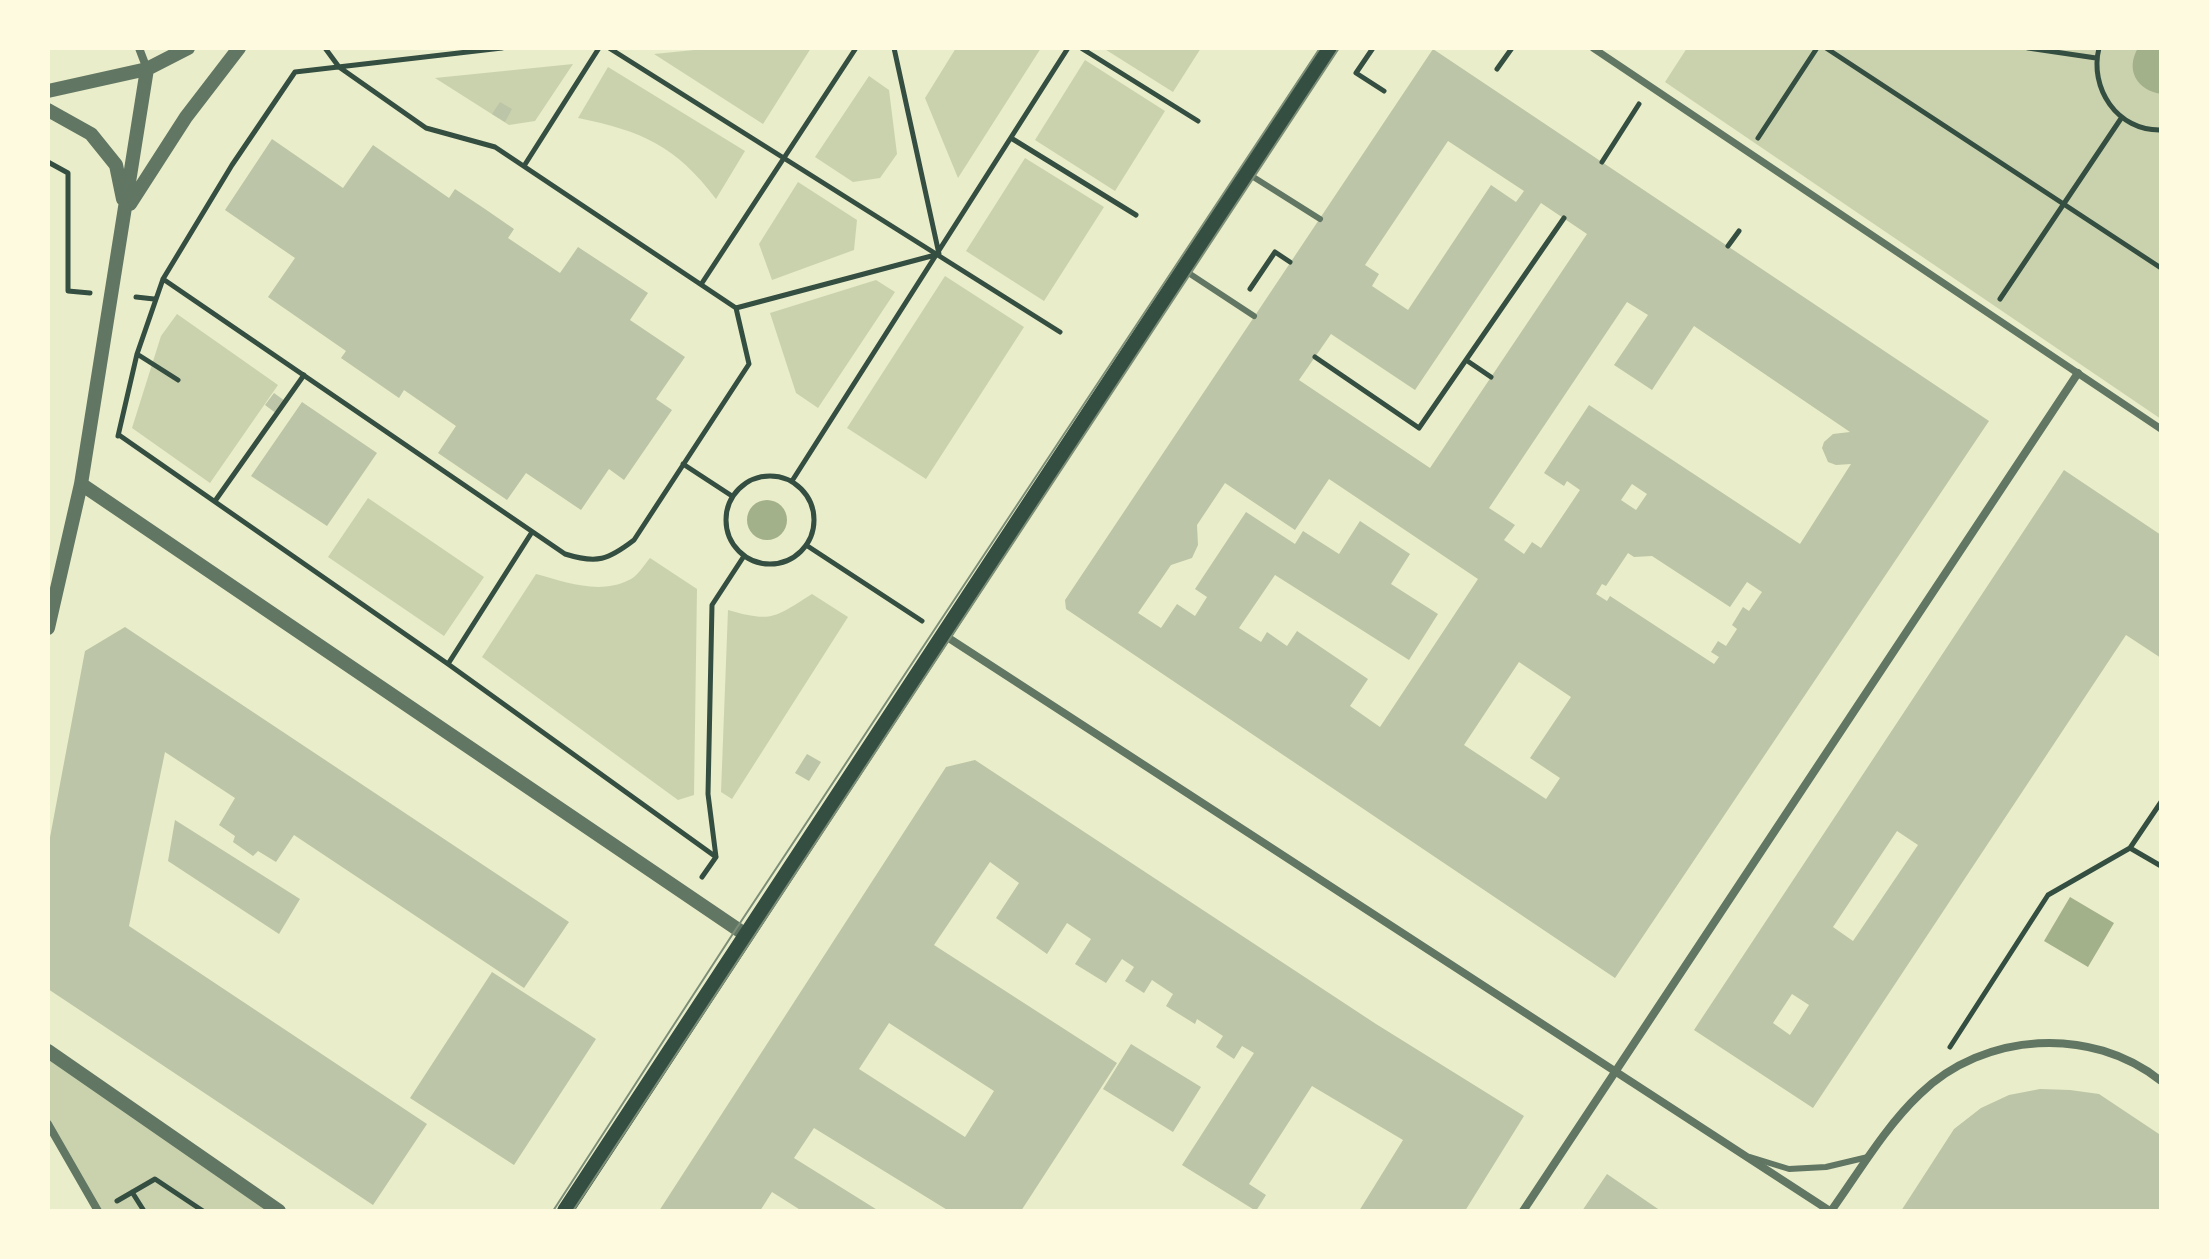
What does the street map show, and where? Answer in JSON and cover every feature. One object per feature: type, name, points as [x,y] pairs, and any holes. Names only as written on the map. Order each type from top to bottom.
[{"type":"main road","points":[[565,1211],[1329,48]]},
{"type":"street","points":[[48,628],[81,484],[125,211],[147,69],[139,48]]},
{"type":"street","points":[[48,91],[147,69],[188,48]]},
{"type":"street","points":[[125,211],[186,117],[239,48]]},
{"type":"street","points":[[1593,48],[2161,429]]},
{"type":"street","points":[[48,110],[91,134],[116,165],[125,211]]},
{"type":"street","points":[[1523,1211],[2078,373]]},
{"type":"street","points":[[81,484],[746,935]]},
{"type":"street","points":[[943,635],[1831,1211],[1920,1094],[1939,1078],[1980,1055],[2010,1046],[2046,1042],[2083,1045],[2115,1054],[2150,1071],[2161,1081]]},
{"type":"street","points":[[48,1051],[279,1211]]},
{"type":"street","points":[[48,1124],[98,1211]]},
{"type":"lane","points":[[1247,173],[1320,219]]},
{"type":"lane","points":[[1184,270],[1254,316]]},
{"type":"lane","points":[[1743,1155],[1789,1169],[1826,1167],[1871,1156]]},
{"type":"path","points":[[163,279],[565,554],[589,561],[613,556],[634,540],[749,364],[736,308],[495,147],[426,128],[339,67],[325,48]]},
{"type":"path","points":[[502,48],[295,72],[232,165],[163,279],[137,354],[119,435],[448,664],[716,857],[708,794],[712,605],[744,556]]},
{"type":"path","points":[[524,166],[599,48]]},
{"type":"path","points":[[609,48],[1060,332]]},
{"type":"path","points":[[702,283],[856,48]]},
{"type":"path","points":[[894,48],[939,254]]},
{"type":"path","points":[[792,481],[1068,48]]},
{"type":"path","points":[[1081,48],[1198,121]]},
{"type":"path","points":[[1373,48],[1356,73],[1384,91]]},
{"type":"path","points":[[1497,69],[1512,48]]},
{"type":"path","points":[[1749,152],[1817,48]]},
{"type":"path","points":[[1826,48],[2161,268]]},
{"type":"path","points":[[2033,48],[2096,58]]},
{"type":"path","points":[[2099,48],[2096,75],[2110,106],[2137,126],[2161,130]]},
{"type":"path","points":[[1602,162],[1651,87]]},
{"type":"path","points":[[1990,314],[2122,117]]},
{"type":"path","points":[[1011,138],[1136,215]]},
{"type":"path","points":[[48,162],[68,173],[68,291]]},
{"type":"path","points":[[1315,357],[1419,428],[1564,218]]},
{"type":"path","points":[[1728,246],[1739,231]]},
{"type":"path","points":[[1238,306],[1275,252],[1290,262]]},
{"type":"path","points":[[736,308],[939,254]]},
{"type":"path","points":[[137,354],[178,380]]},
{"type":"path","points":[[1466,360],[1491,377]]},
{"type":"path","points":[[215,501],[304,375]]},
{"type":"path","points":[[683,464],[732,496]]},
{"type":"path","points":[[779,476],[792,481],[811,503],[814,518],[806,545],[788,560],[778,563],[766,564],[744,556],[735,547],[725,522],[732,496],[752,479],[779,476]]},
{"type":"path","points":[[448,664],[532,532]]},
{"type":"path","points":[[806,545],[943,635]]},
{"type":"path","points":[[1945,1054],[2048,895],[2130,848],[2161,802]]},
{"type":"path","points":[[2130,848],[2161,866]]},
{"type":"path","points":[[110,1205],[155,1179],[203,1211]]},
{"type":"path","points":[[132,1192],[144,1211]]},
{"type":"shaded area","points":[[714,48],[811,48],[763,124],[654,54]]},
{"type":"shaded area","points":[[956,48],[1041,48],[958,178],[925,98]]},
{"type":"shaded area","points":[[1103,48],[1201,48],[1173,92]]},
{"type":"shaded area","points":[[1687,48],[2161,48],[2161,419],[1665,82]]},
{"type":"shaded area","points":[[2138,48],[2161,48],[2161,94],[2145,88],[2136,78],[2133,64]]},
{"type":"shaded area","points":[[1085,60],[1165,111],[1115,191],[1035,140]]},
{"type":"shaded area","points":[[573,64],[535,121],[509,125],[435,78]]},
{"type":"shaded area","points":[[608,67],[745,151],[716,199],[687,166],[656,144],[621,129],[578,118]]},
{"type":"shaded area","points":[[869,76],[889,90],[897,154],[880,178],[853,182],[815,157]]},
{"type":"shaded area","points":[[1025,158],[1104,207],[1044,301],[966,251]]},
{"type":"shaded area","points":[[798,182],[857,220],[854,250],[772,280],[759,244]]},
{"type":"shaded area","points":[[945,276],[1024,327],[926,479],[847,428]]},
{"type":"shaded area","points":[[876,280],[895,292],[818,408],[796,393],[770,313]]},
{"type":"shaded area","points":[[177,314],[278,385],[210,483],[132,428],[161,336]]},
{"type":"shaded area","points":[[368,498],[484,577],[444,636],[328,557]]},
{"type":"shaded area","points":[[767,500],[781,506],[787,520],[781,534],[767,540],[753,534],[747,520],[753,506]]},
{"type":"shaded area","points":[[650,558],[697,589],[694,795],[678,800],[482,657],[536,574],[582,586],[606,587],[632,578]]},
{"type":"shaded area","points":[[812,594],[848,617],[732,799],[721,792],[728,610],[773,616]]},
{"type":"shaded area","points":[[2070,897],[2114,923],[2088,967],[2044,941]]},
{"type":"shaded area","points":[[48,1051],[279,1211],[98,1211],[48,1124]]},
{"type":"building","points":[[1433,49],[1989,421],[1615,978],[1066,609],[1065,600]],"holes":[[[1448,141],[1524,191],[1516,202],[1491,185],[1408,310],[1372,286],[1379,274],[1365,265]],[[1541,203],[1587,234],[1430,468],[1299,380],[1331,334],[1415,390]],[[1627,302],[1648,315],[1614,365],[1652,390],[1694,326],[1850,432],[1833,434],[1824,442],[1822,448],[1828,462],[1851,464],[1800,544],[1589,405],[1544,473],[1564,486],[1567,481],[1580,490],[1541,548],[1532,542],[1524,554],[1504,540],[1515,525],[1489,508]],[[1329,479],[1478,579],[1380,727],[1350,706],[1368,679],[1297,631],[1287,646],[1267,632],[1261,642],[1239,628],[1275,575],[1409,660],[1438,614],[1391,584],[1410,554],[1360,521],[1339,554],[1303,531],[1295,544],[1246,512],[1195,589],[1207,597],[1195,616],[1177,604],[1161,628],[1138,613],[1171,565],[1192,558],[1198,545],[1197,525],[1225,483],[1295,530]],[[1632,484],[1647,494],[1636,510],[1621,500]],[[1628,553],[1634,557],[1652,556],[1730,607],[1747,582],[1762,592],[1749,611],[1743,607],[1732,625],[1737,629],[1726,646],[1718,641],[1711,652],[1719,657],[1714,664],[1610,596],[1607,601],[1596,594],[1602,584],[1606,586]],[[1519,662],[1571,697],[1530,758],[1560,778],[1546,799],[1464,745]]]},
{"type":"building","points":[[500,102],[512,109],[505,122],[492,114]]},
{"type":"building","points":[[272,139],[343,188],[373,145],[449,198],[455,189],[485,209],[514,229],[508,238],[560,273],[578,247],[648,293],[630,320],[685,357],[656,399],[672,410],[624,480],[609,469],[581,510],[526,473],[507,500],[438,453],[456,426],[404,390],[399,398],[341,358],[346,351],[268,297],[295,258],[225,210]]},
{"type":"building","points":[[274,393],[285,401],[277,414],[265,405]]},
{"type":"building","points":[[302,402],[377,453],[327,526],[251,476]]},
{"type":"building","points":[[2064,470],[2161,535],[2161,658],[2126,635],[1813,1108],[1694,1030]],"holes":[[[1897,831],[1918,845],[1853,941],[1833,927]],[[1792,994],[1809,1005],[1790,1035],[1773,1023]]]},
{"type":"building","points":[[125,627],[569,922],[524,988],[294,835],[276,862],[258,851],[253,856],[233,842],[235,836],[219,825],[235,798],[165,752],[129,926],[427,1124],[373,1205],[48,989],[48,848],[85,651]]},
{"type":"building","points":[[807,754],[821,762],[809,781],[795,773]]},
{"type":"building","points":[[975,760],[1376,1024],[1524,1116],[1465,1211],[1359,1211],[1403,1140],[1312,1086],[1249,1184],[1266,1195],[1256,1211],[1182,1165],[1254,1053],[1242,1046],[1234,1059],[1216,1047],[1223,1036],[1197,1019],[1195,1024],[1166,1006],[1173,994],[1152,980],[1144,993],[1125,981],[1134,967],[1122,959],[1106,983],[1075,964],[1091,939],[1067,923],[1047,954],[996,918],[1019,883],[990,862],[934,945],[1117,1063],[1021,1211],[949,1211],[814,1128],[794,1158],[879,1211],[802,1211],[772,1192],[760,1211],[659,1211],[946,767]],"holes":[[[889,1023],[994,1091],[965,1137],[859,1069]]]},
{"type":"building","points":[[175,820],[300,899],[279,934],[168,861]]},
{"type":"building","points":[[492,972],[596,1039],[514,1165],[410,1098]]},
{"type":"building","points":[[1131,1044],[1201,1087],[1173,1132],[1103,1089]]},
{"type":"building","points":[[2040,1089],[2099,1094],[2159,1134],[2161,1211],[1901,1211],[1954,1129],[1981,1108],[2009,1095]]},
{"type":"building","points":[[1607,1174],[1661,1211],[1582,1211]]},
{"type":"tram line","points":[[553,1211],[736,929],[1320,48]]},
{"type":"tram line","points":[[573,1211],[1339,48]]}]
